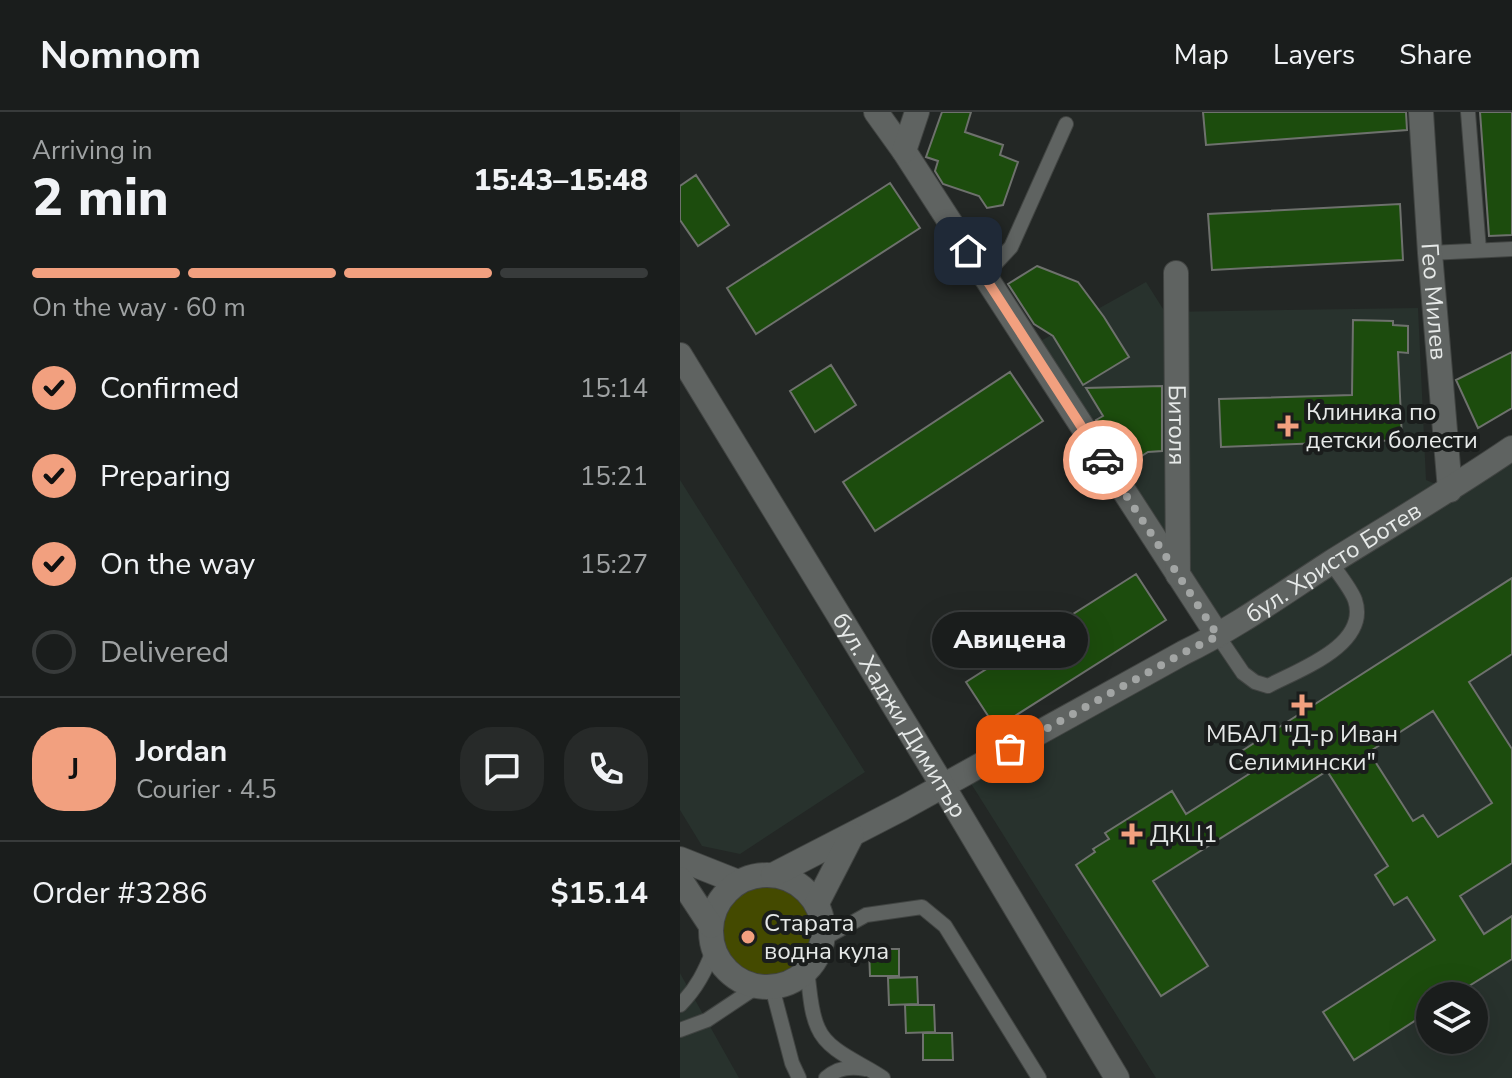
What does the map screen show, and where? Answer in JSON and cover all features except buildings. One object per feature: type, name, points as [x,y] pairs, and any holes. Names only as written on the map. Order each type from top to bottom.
[{"type":"street","points":[[876,112],[1218,636]]},
{"type":"street","points":[[904,151],[917,112]]},
{"type":"street","name":"Гео Милев","points":[[1421,112],[1450,490]]},
{"type":"street","name":"Битоля","points":[[1176,273],[1178,575]]},
{"type":"street","name":"бул. Хаджи Димитър","points":[[680,355],[1117,1078]]},
{"type":"street","name":"бул. Христо Ботев","points":[[773,875],[1218,636],[1512,448]]},
{"type":"street","points":[[817,903],[852,835]]},
{"type":"street","points":[[680,859],[738,882]]},
{"type":"street","points":[[680,879],[701,924],[720,962],[743,982],[765,987],[797,979],[815,962],[824,926],[817,903],[809,892],[786,877],[773,875],[749,877],[738,882],[701,924]]},
{"type":"lane","points":[[1468,112],[1479,250]]},
{"type":"lane","points":[[984,276],[1011,247],[1066,124]]},
{"type":"lane","points":[[1430,253],[1512,249]]},
{"type":"lane","points":[[1218,636],[1243,673],[1255,682],[1268,686],[1329,654],[1345,642],[1356,612],[1355,600],[1331,563]]},
{"type":"lane","points":[[823,939],[866,915],[922,907],[945,926],[1039,1078]]},
{"type":"lane","points":[[680,1005],[704,974],[701,924]]},
{"type":"lane","points":[[807,971],[818,1030],[829,1044],[883,1078]]},
{"type":"lane","points":[[680,1030],[707,1020],[765,987],[799,1078]]},
{"type":"lane","points":[[826,1078],[844,1068],[869,1070]]},
{"type":"shaded area","name":"МБАЛ \"Д-р Иван Селимински\"","points":[[1146,282],[1165,312],[1418,308],[1426,480],[1450,490],[1512,448],[1512,1078],[1156,1078],[965,774],[1218,636],[1030,347]]},
{"type":"shaded area","points":[[680,480],[865,772],[740,854],[702,846],[680,810]]},
{"type":"shaded area","points":[[681,975],[739,1078],[680,1078]]},
{"type":"green space","points":[[767,883],[785,887],[801,897],[811,913],[815,931],[811,949],[801,965],[785,975],[767,979],[749,975],[733,965],[723,949],[719,931],[723,913],[733,897],[749,887]]},
{"type":"way so far","points":[[1010,749],[1218,636],[1103,460]]},
{"type":"place","name":"Клиника по детски болести","points":[[1288,426]]},
{"type":"place","name":"МБАЛ \"Д-р Иван Селимински\"","points":[[1302,705]]},
{"type":"place","name":"Авицена","points":[[1010,749]]},
{"type":"place","name":"ДКЦ1","points":[[1132,834]]},
{"type":"place","name":"Старата водна кула","points":[[748,937]]},
{"type":"route","points":[[968,251],[1103,460]]}]
